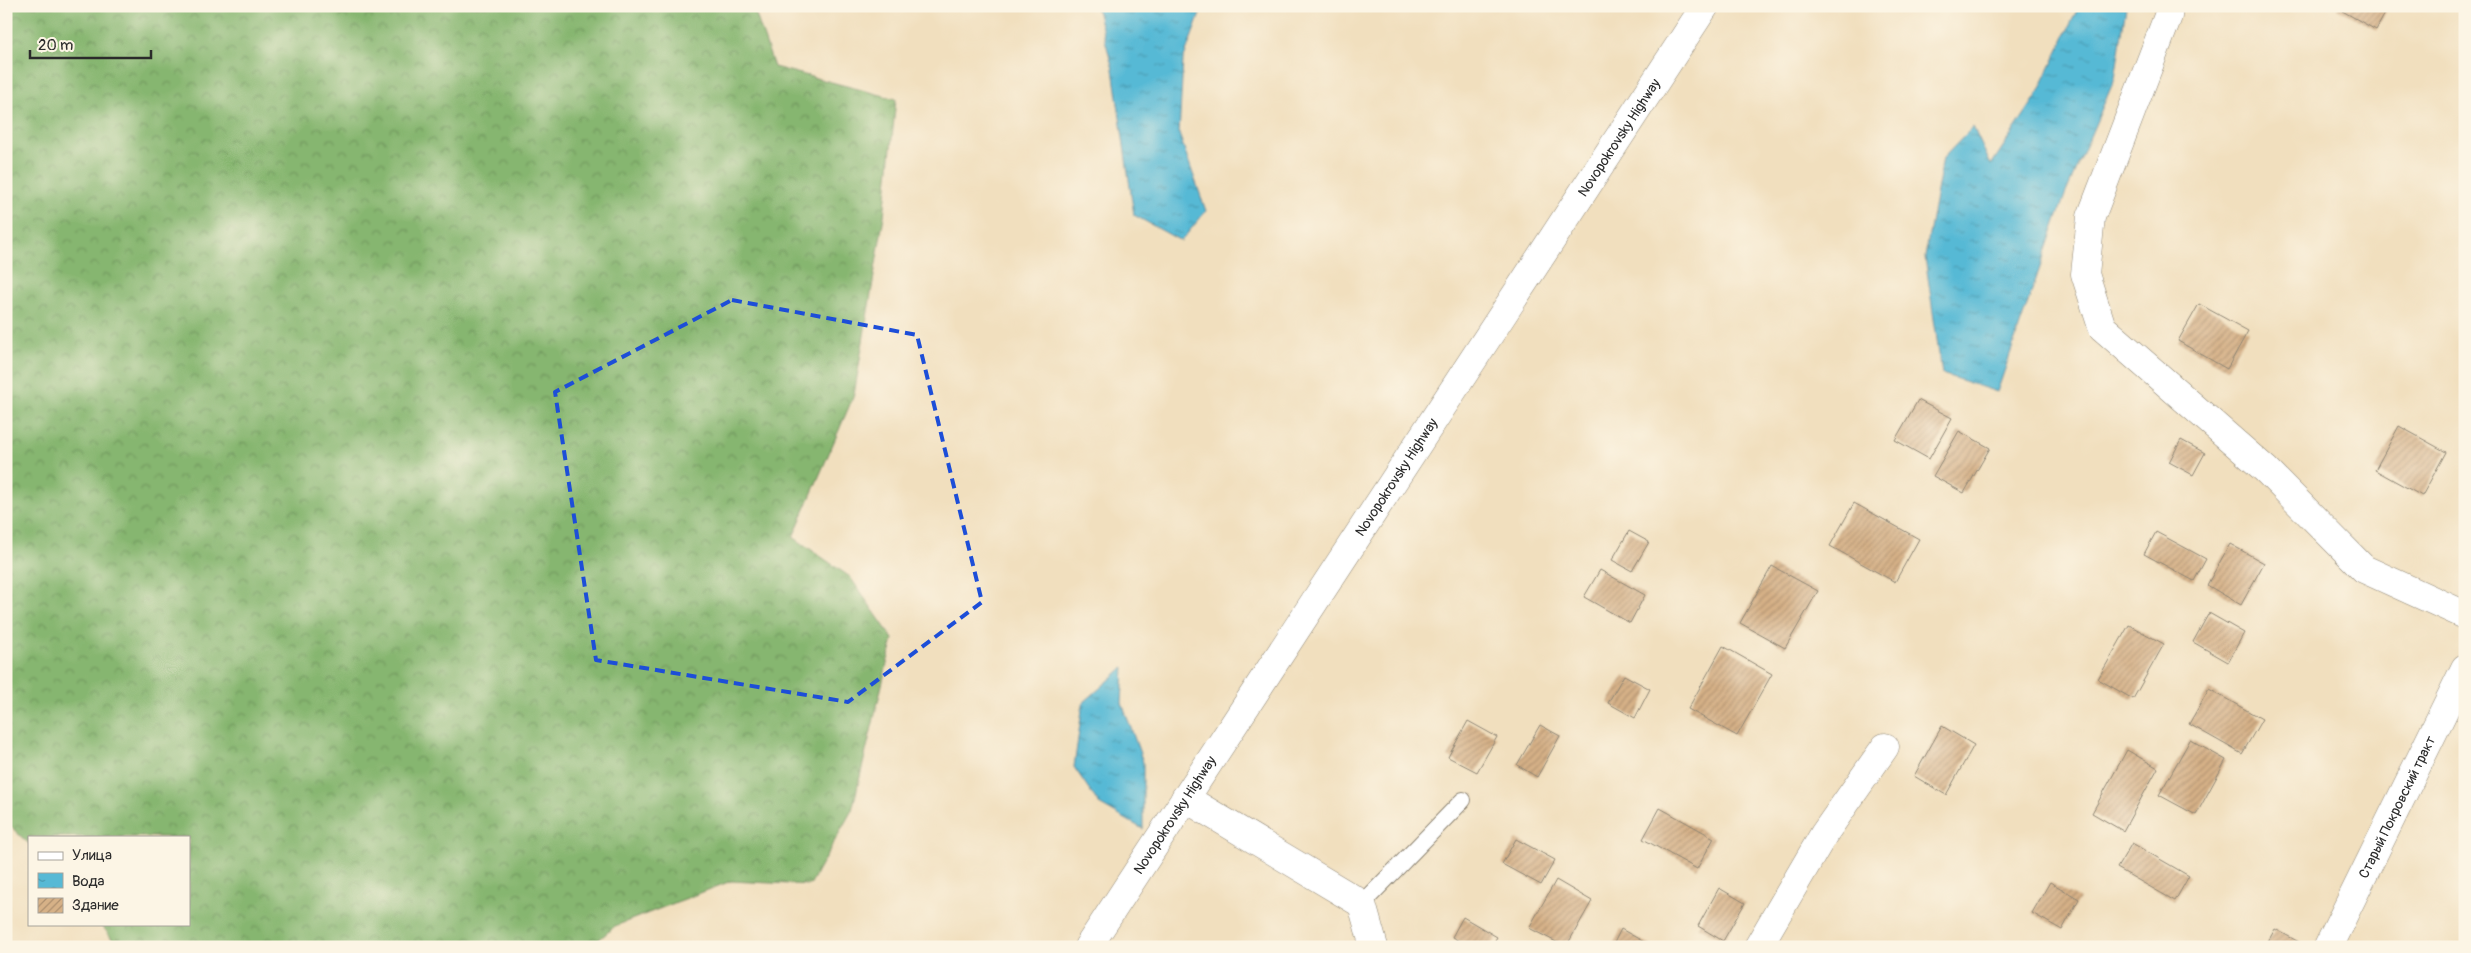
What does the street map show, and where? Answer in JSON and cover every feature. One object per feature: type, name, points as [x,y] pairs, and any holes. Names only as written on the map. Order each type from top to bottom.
[{"type":"street","name":"Novopokrovsky Highway","points":[[1088,947],[1705,6]]},
{"type":"street","points":[[2169,6],[2168,16],[2091,217],[2085,274],[2102,327],[2266,470],[2364,569],[2465,615]]},
{"type":"street","name":"Старый Покровский тракт","points":[[2328,947],[2465,668]]},
{"type":"street","points":[[1758,947],[1824,834],[1885,747]]},
{"type":"street","points":[[1185,798],[1362,904],[1374,947]]},
{"type":"lane","points":[[1362,904],[1463,800]]},
{"type":"highlighted area","points":[[732,300],[917,335],[982,602],[848,702],[596,660],[555,392]]},
{"type":"green space","points":[[6,6],[753,6],[774,67],[896,99],[884,216],[854,395],[793,537],[850,577],[893,639],[852,810],[810,885],[731,881],[615,926],[590,947],[118,947],[102,926],[190,926],[190,836],[28,836],[28,843],[6,822]]},
{"type":"water","points":[[1096,6],[1203,6],[1183,60],[1179,134],[1206,211],[1181,241],[1134,215],[1113,69]]},
{"type":"water","points":[[2079,6],[2126,7],[2115,78],[2065,195],[1997,392],[1942,374],[1925,257],[1943,158],[1973,127],[1991,165],[2036,97]]},
{"type":"water","points":[[1124,667],[1122,703],[1143,762],[1143,829],[1099,804],[1074,767],[1083,703]]},
{"type":"building","points":[[2338,6],[2389,6],[2376,30],[2337,8]]},
{"type":"building","points":[[2199,304],[2248,331],[2227,369],[2178,341]]},
{"type":"building","points":[[1918,400],[1952,418],[1929,459],[1895,440]]},
{"type":"building","points":[[2399,426],[2446,452],[2422,496],[2375,470]]},
{"type":"building","points":[[1959,431],[1990,448],[1964,493],[1933,476]]},
{"type":"building","points":[[2181,440],[2205,453],[2193,475],[2169,462]]},
{"type":"building","points":[[1854,503],[1919,539],[1895,582],[1830,546]]},
{"type":"building","points":[[1629,531],[1649,542],[1632,571],[1612,560]]},
{"type":"building","points":[[2156,532],[2206,559],[2194,581],[2144,554]]},
{"type":"building","points":[[2230,544],[2264,563],[2241,605],[2207,585]]},
{"type":"building","points":[[1772,566],[1818,591],[1785,648],[1740,623]]},
{"type":"building","points":[[1600,570],[1645,595],[1630,623],[1584,597]]},
{"type":"building","points":[[2209,613],[2244,633],[2228,662],[2193,642]]},
{"type":"building","points":[[2129,625],[2164,644],[2133,699],[2098,679]]},
{"type":"building","points":[[1723,646],[1772,674],[1737,736],[1688,709]]},
{"type":"building","points":[[1624,675],[1650,689],[1635,718],[1608,703]]},
{"type":"building","points":[[2209,689],[2262,719],[2242,754],[2189,724]]},
{"type":"building","points":[[1468,721],[1497,737],[1477,772],[1448,757]]},
{"type":"building","points":[[1540,725],[1560,736],[1537,777],[1517,765]]},
{"type":"building","points":[[1942,726],[1974,745],[1946,795],[1914,776]]},
{"type":"building","points":[[2190,740],[2226,760],[2196,815],[2159,795]]},
{"type":"building","points":[[2127,750],[2158,768],[2123,831],[2092,813]]},
{"type":"building","points":[[1660,808],[1714,838],[1697,869],[1643,839]]},
{"type":"building","points":[[1516,839],[1555,860],[1541,885],[1502,864]]},
{"type":"building","points":[[2132,843],[2189,876],[2175,901],[2117,868]]},
{"type":"building","points":[[1556,880],[1592,901],[1566,947],[1529,928]]},
{"type":"building","points":[[2050,882],[2079,899],[2062,930],[2032,913]]},
{"type":"building","points":[[1719,888],[1745,903],[1723,941],[1698,926]]},
{"type":"building","points":[[1463,917],[1497,937],[1491,947],[1470,947],[1452,937]]},
{"type":"building","points":[[1621,929],[1653,947],[1612,947]]},
{"type":"building","points":[[2275,929],[2308,947],[2265,947]]}]
